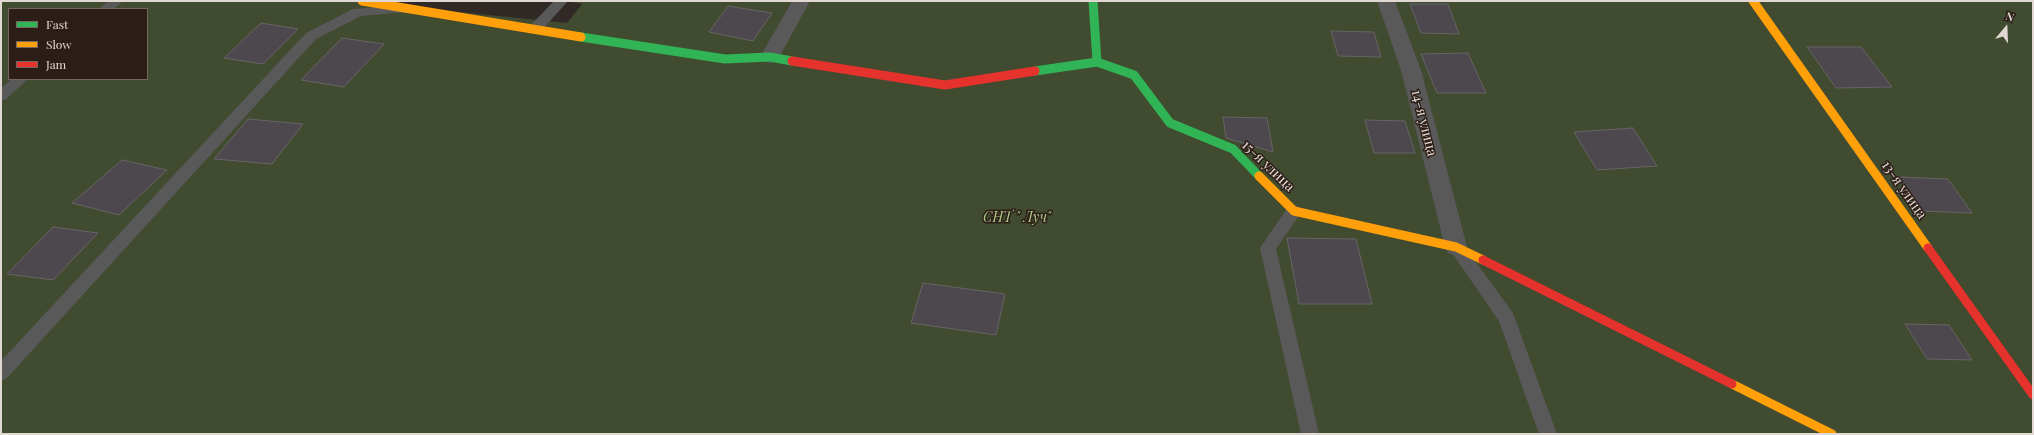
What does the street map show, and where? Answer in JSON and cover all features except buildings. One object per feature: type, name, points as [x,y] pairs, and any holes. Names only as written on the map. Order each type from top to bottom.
[{"type":"street","points":[[362,1],[534,30],[725,59],[770,57],[945,85],[1097,62],[1093,1]]},
{"type":"street","points":[[770,57],[801,1]]},
{"type":"street","name":"14-я улица","points":[[1386,1],[1411,70],[1456,247]]},
{"type":"street","name":"13-я улица","points":[[1752,1],[2033,395]]},
{"type":"street","name":"15-я улица","points":[[1097,62],[1134,74],[1170,122],[1233,150],[1294,211],[1456,247],[1832,434]]},
{"type":"lane","points":[[107,8],[116,1]]},
{"type":"lane","points":[[534,30],[561,1]]},
{"type":"lane","points":[[1,373],[311,36],[358,12],[406,8]]},
{"type":"lane","points":[[1,96],[20,80]]},
{"type":"lane","points":[[1294,211],[1268,248],[1310,434]]},
{"type":"lane","points":[[1456,247],[1507,318],[1548,434]]},
{"type":"green space","name":"СНТ \" Луч\"","points":[[1,1],[351,1],[567,23],[582,4],[567,1],[2033,1],[2033,434],[1,434]]},
{"type":"traffic: fast","points":[[1093,1],[1097,62],[1134,75],[1170,123],[1233,149],[1259,176]]},
{"type":"traffic: fast","points":[[581,37],[725,59],[770,57],[792,61]]},
{"type":"traffic: fast","points":[[1035,71],[1097,62]]},
{"type":"traffic: slow","points":[[362,1],[581,37]]},
{"type":"traffic: slow","points":[[1753,1],[1928,248]]},
{"type":"traffic: slow","points":[[1259,176],[1294,211],[1456,247],[1483,260]]},
{"type":"traffic: slow","points":[[1732,384],[1832,434]]},
{"type":"traffic: jam","points":[[792,61],[945,85],[1035,71]]},
{"type":"traffic: jam","points":[[1928,248],[2033,395]]},
{"type":"traffic: jam","points":[[1483,260],[1732,384]]}]
